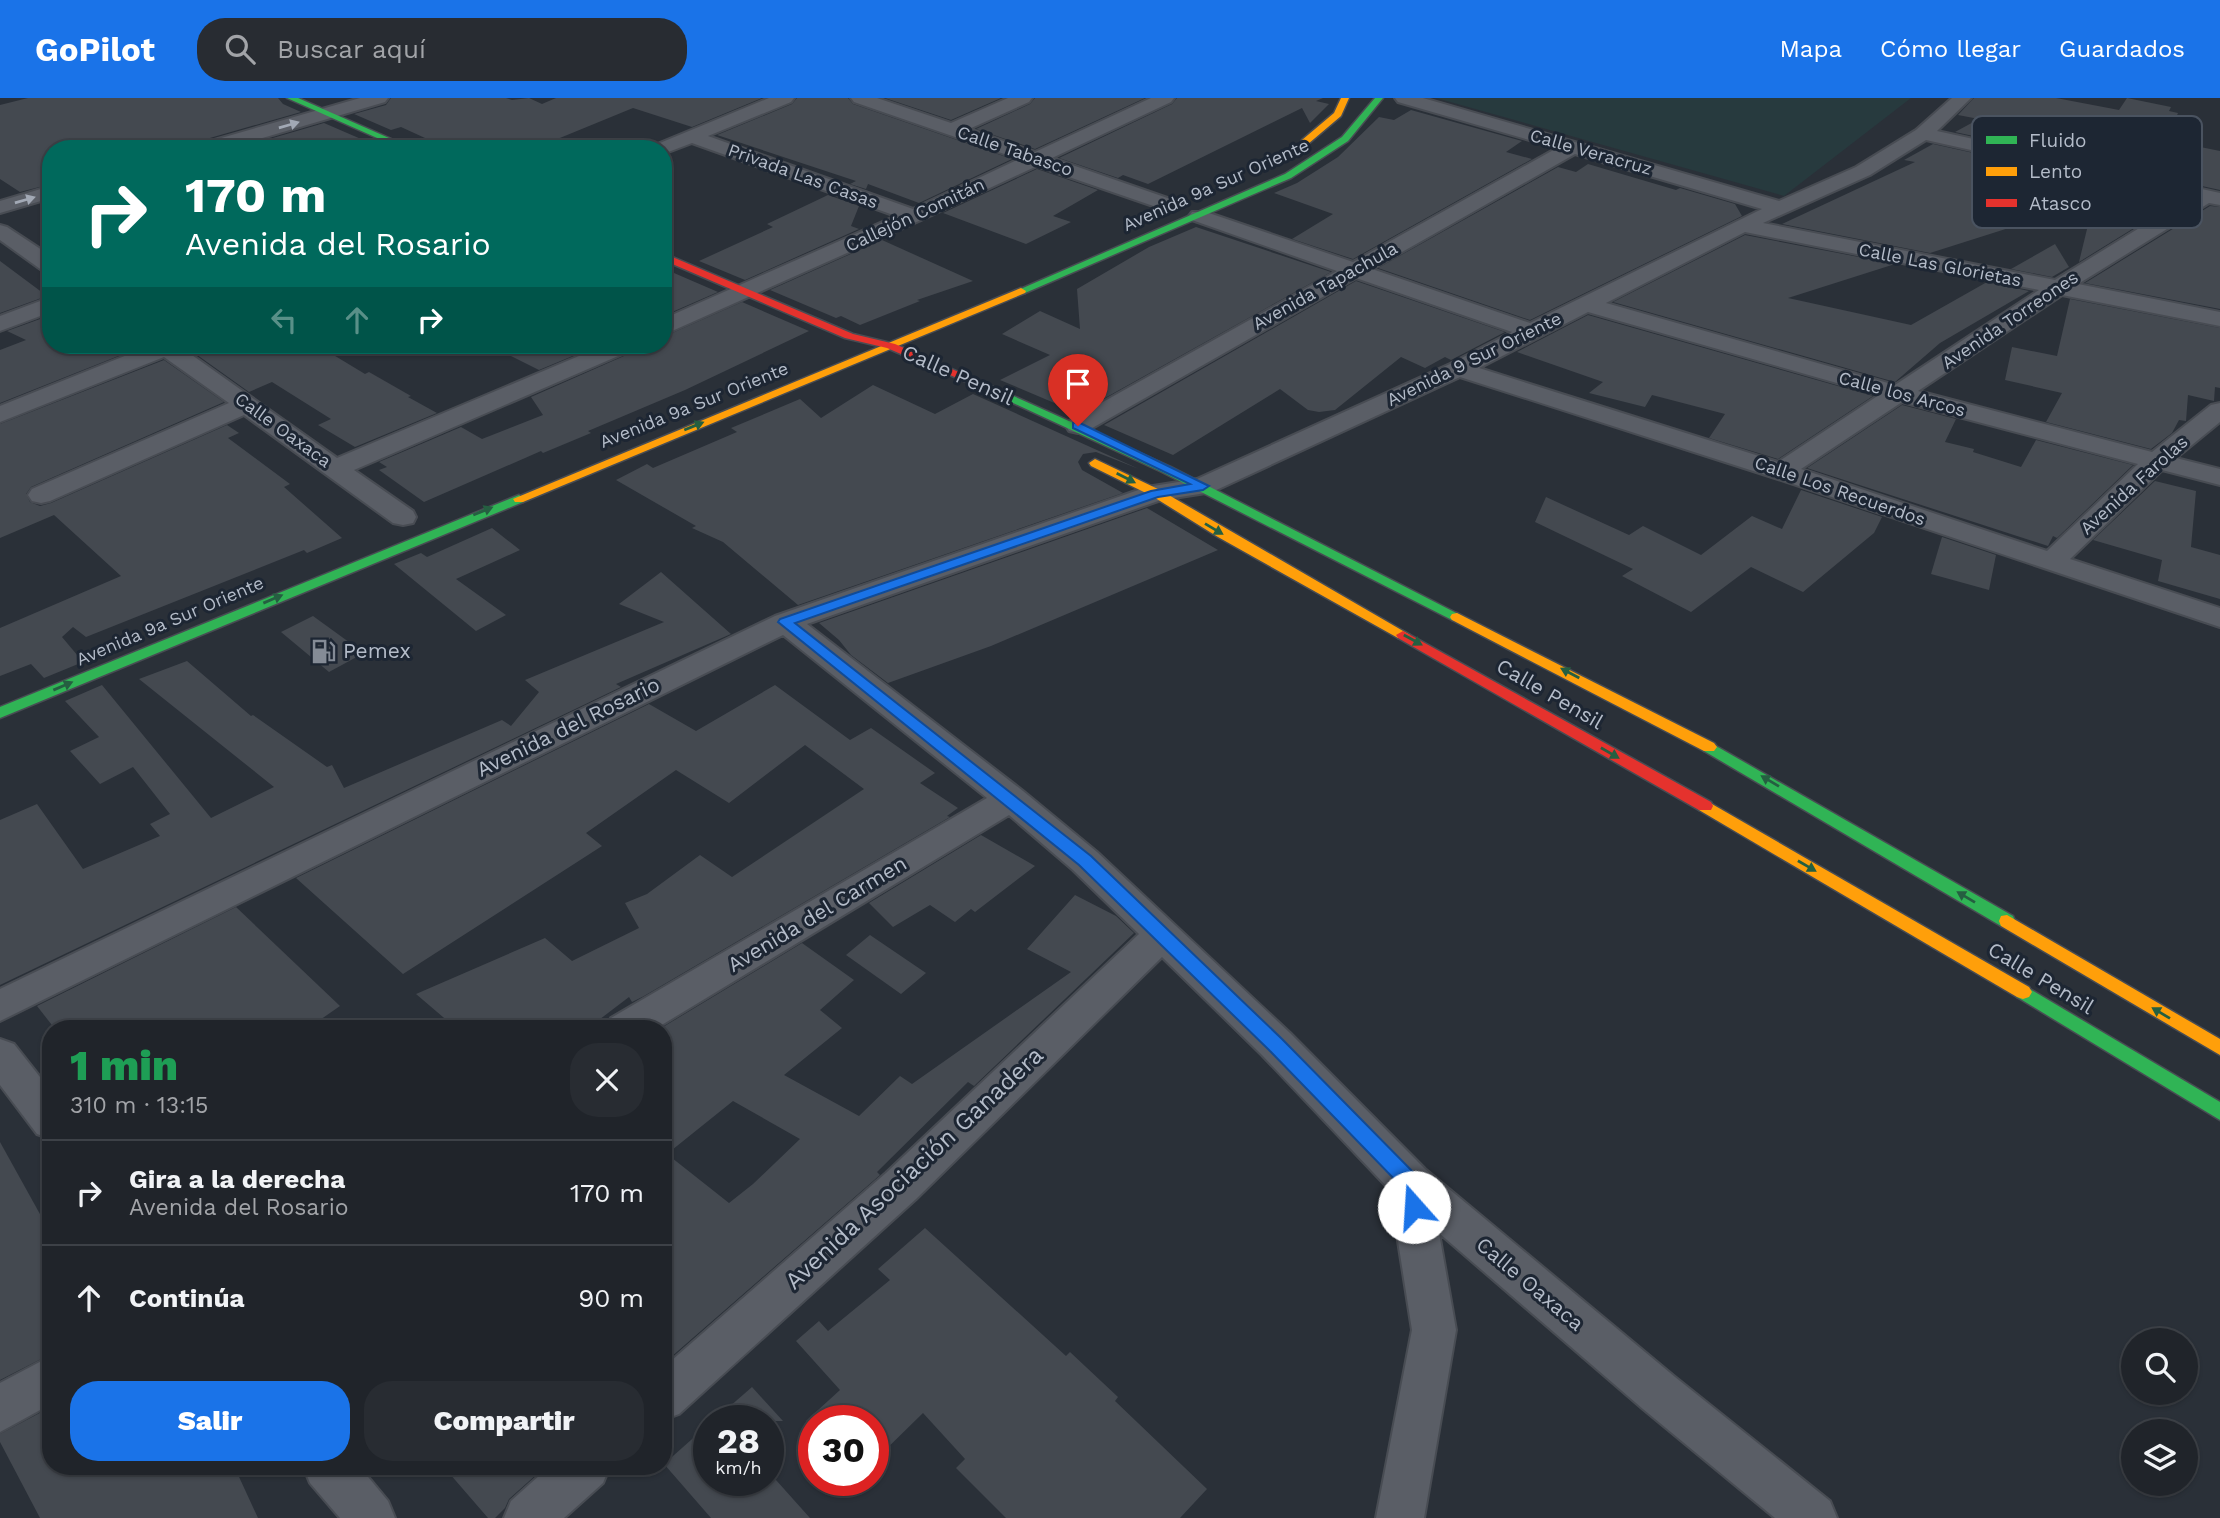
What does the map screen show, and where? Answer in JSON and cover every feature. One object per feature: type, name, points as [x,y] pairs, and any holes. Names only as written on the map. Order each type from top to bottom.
[{"type":"main road","points":[[291,98],[388,140]]},
{"type":"main road","name":"Avenida 9a Sur Oriente","points":[[1293,149],[1312,138],[1338,114],[1345,98]]},
{"type":"main road","name":"Avenida 9a Sur Oriente","points":[[0,713],[439,529],[891,346],[1272,185],[1325,157],[1352,136],[1379,98]]},
{"type":"main road","name":"Avenida 9a Sur Oriente","points":[[1144,216],[1175,203]]},
{"type":"main road","name":"Calle Pensil","points":[[672,260],[849,336],[891,346],[1078,426],[1203,486],[1738,762],[2220,1048]]},
{"type":"main road","points":[[824,346],[875,326]]},
{"type":"main road","name":"Calle Pensil","points":[[849,336],[866,356],[892,368]]},
{"type":"main road","name":"Calle Pensil","points":[[1081,456],[1156,493],[1223,534],[1465,669],[2047,1005],[2220,1112]]},
{"type":"street","points":[[235,140],[379,98]]},
{"type":"street","points":[[672,145],[785,98]]},
{"type":"street","name":"Calle Tabasco","points":[[860,98],[1175,203]]},
{"type":"street","points":[[952,130],[1023,98]]},
{"type":"street","name":"Callejón Comitán","points":[[672,324],[914,216],[1166,98]]},
{"type":"street","name":"Calle Veracruz","points":[[1404,98],[1778,208]]},
{"type":"street","name":"Avenida 9 Sur Oriente","points":[[1156,493],[1203,486],[1458,369],[1742,225],[1863,171],[1923,134],[1962,98]]},
{"type":"street","points":[[1923,134],[1972,145]]},
{"type":"street","name":"Privada Las Casas","points":[[692,137],[914,216]]},
{"type":"street","name":"Avenida Tapachula","points":[[1078,426],[1573,147]]},
{"type":"street","points":[[0,207],[42,195]]},
{"type":"street","points":[[1199,216],[1530,331]]},
{"type":"street","name":"Calle Las Glorietas","points":[[1742,225],[2220,319]]},
{"type":"street","name":"Avenida Torreones","points":[[1782,471],[2057,288],[2161,228]]},
{"type":"street","points":[[0,231],[42,261]]},
{"type":"street","name":"Calle los Arcos","points":[[1586,304],[1900,394],[2220,477]]},
{"type":"street","points":[[0,324],[42,308]]},
{"type":"street","points":[[0,415],[148,354]]},
{"type":"street","name":"Calle Oaxaca","points":[[178,354],[403,517]]},
{"type":"street","points":[[336,468],[603,354]]},
{"type":"street","name":"Calle Los Recuerdos","points":[[1458,369],[1782,471],[2220,618]]},
{"type":"street","points":[[41,495],[248,404]]},
{"type":"street","name":"Avenida Farolas","points":[[2051,562],[2155,462],[2220,410]]},
{"type":"street","name":"Avenida del Rosario","points":[[0,1006],[785,622],[1156,493]]},
{"type":"street","name":"Calle Oaxaca","points":[[785,622],[1011,799],[1085,861],[1276,1044],[1410,1182],[1659,1393],[1813,1518]]},
{"type":"street","name":"Avenida del Carmen","points":[[639,1020],[1011,799]]},
{"type":"street","name":"Avenida Asociación Ganadera","points":[[672,1390],[901,1186],[1161,935]]},
{"type":"street","points":[[0,1055],[42,1110]]},
{"type":"street","points":[[1400,1518],[1434,1330],[1410,1182]]},
{"type":"street","points":[[0,1409],[42,1383]]},
{"type":"street","points":[[335,1475],[371,1518]]},
{"type":"street","points":[[528,1518],[576,1475]]},
{"type":"green space","points":[[1436,98],[1911,98],[1784,196]]},
{"type":"building","points":[[28,98],[278,98],[283,104],[301,112],[203,140],[42,140],[42,186],[20,192],[0,179],[0,105]]},
{"type":"building","points":[[391,98],[529,98],[542,104],[556,98],[762,98],[692,127],[633,108],[555,140],[429,140],[401,127],[391,130],[354,114],[386,105]]},
{"type":"building","points":[[797,98],[848,98],[853,104],[1012,159],[919,203],[868,184],[866,189],[850,184],[856,181],[717,135],[792,104]]},
{"type":"building","points":[[885,98],[1001,98],[951,120]]},
{"type":"building","points":[[1035,98],[1145,98],[1035,149],[976,129],[1030,104]]},
{"type":"building","points":[[1177,98],[1323,98],[1316,101],[1329,104],[1310,123],[1302,108],[1148,184],[1123,175],[1118,178],[1059,158],[1172,104]]},
{"type":"building","points":[[1974,98],[2056,98],[2119,110],[2127,98],[2171,107],[2169,111],[2178,113],[2177,116],[1972,118],[1958,115]]},
{"type":"building","points":[[1411,110],[1522,141],[1506,152],[1532,159],[1353,259],[1292,239],[1333,214],[1274,193],[1297,183],[1338,157],[1379,117],[1394,120]]},
{"type":"building","points":[[324,123],[361,139],[358,140],[266,140]]},
{"type":"building","points":[[1972,123],[1972,136],[1955,132]]},
{"type":"building","points":[[1933,144],[1972,153],[1972,228],[2009,228],[1930,253],[1782,224],[1915,162],[1904,160]]},
{"type":"building","points":[[2202,147],[2220,151],[2220,190],[2202,186]]},
{"type":"building","points":[[1588,164],[1735,204],[1742,216],[1530,320],[1378,268],[1558,167],[1576,172]]},
{"type":"building","points":[[1037,169],[1098,190],[1053,216],[1071,222],[1026,244],[943,213]]},
{"type":"building","points":[[828,195],[859,206],[851,226],[859,229],[745,280],[699,261],[773,227],[767,224]]},
{"type":"building","points":[[2210,206],[2220,207],[2220,309],[2085,283],[2174,228],[2202,228],[2202,211]]},
{"type":"building","points":[[1196,227],[1331,272],[1078,413],[1000,380],[1050,355],[1002,334],[1040,311],[1080,329],[1077,289],[1149,247]]},
{"type":"building","points":[[2087,228],[2134,228],[2079,262]]},
{"type":"building","points":[[1745,235],[1895,264],[1788,298],[1911,325],[1987,282],[2029,291],[1940,343],[1895,382],[1613,302]]},
{"type":"building","points":[[882,240],[973,281],[917,300],[920,301],[860,325],[841,316],[836,318],[770,290]]},
{"type":"building","points":[[2055,244],[2069,267],[2052,277],[2011,269]]},
{"type":"building","points":[[0,261],[42,292],[42,298],[0,313]]},
{"type":"building","points":[[674,273],[718,292],[672,312]]},
{"type":"building","points":[[1356,281],[1505,332],[1451,360],[1445,357],[1425,368],[1401,357],[1335,410],[1308,410],[1280,389],[1173,455],[1104,425]]},
{"type":"building","points":[[2070,299],[2220,328],[2220,388],[2215,387],[2214,401],[2188,395],[2186,421],[2179,420],[2172,433],[2151,449],[2046,422],[2062,393],[2005,380],[2012,347],[2057,356]]},
{"type":"building","points":[[742,302],[809,331],[685,390],[588,431],[591,433],[543,453],[541,451],[424,502],[379,470],[387,467],[379,462],[461,427],[482,439],[543,415],[531,397],[628,354],[672,354],[672,333]]},
{"type":"building","points":[[1588,315],[1873,396],[1778,459],[1709,438],[1725,414],[1652,395],[1645,407],[1589,393],[1603,382],[1517,352]]},
{"type":"building","points":[[42,318],[42,354],[123,354],[0,403],[0,350],[26,340],[7,331]]},
{"type":"building","points":[[196,354],[332,354],[365,374],[369,372],[437,413],[355,447],[318,425],[331,419],[272,382],[249,392]]},
{"type":"building","points":[[507,354],[577,354],[539,370]]},
{"type":"building","points":[[164,360],[224,402],[31,487],[26,494],[30,502],[40,506],[51,503],[227,425],[239,433],[228,438],[290,484],[284,487],[342,538],[307,553],[304,550],[86,637],[73,627],[62,637],[83,662],[44,678],[31,664],[0,676],[0,628],[121,576],[54,515],[0,538],[0,424]]},
{"type":"building","points":[[873,385],[935,414],[973,394],[1139,469],[1096,452],[1083,454],[1078,462],[1082,470],[1123,493],[798,605],[723,542],[692,528],[696,526],[616,480],[647,464],[653,468],[737,432],[731,428],[800,399],[821,418]]},
{"type":"building","points":[[1902,405],[1956,419],[1945,442],[1974,449],[1973,452],[2021,467],[2036,440],[2133,465],[2057,538],[2053,536],[2048,546],[1807,468]]},
{"type":"building","points":[[2155,481],[2196,491],[2191,547],[2220,555],[2220,599],[2158,581],[2162,560],[2093,540]]},
{"type":"building","points":[[1801,490],[1882,517],[1874,533],[1803,592],[1751,567],[1691,612],[1622,576],[1633,569],[1535,522],[1546,497],[1629,535],[1643,526],[1701,555],[1752,516],[1782,529]]},
{"type":"building","points":[[1147,508],[1218,550],[991,646],[888,683],[851,655],[839,640],[819,623]]},
{"type":"building","points":[[492,528],[520,550],[456,579],[506,615],[476,631],[394,564],[421,553],[427,557]]},
{"type":"building","points":[[1942,537],[1996,555],[1989,590],[1931,574]]},
{"type":"building","points":[[661,572],[731,634],[616,684],[621,687],[0,985],[0,820],[37,804],[83,869],[160,836],[150,824],[170,814],[133,767],[100,784],[70,751],[99,737],[65,701],[102,685],[211,818],[274,787],[139,679],[187,661],[251,716],[327,767],[332,765],[344,788],[502,720],[511,726],[539,692],[525,680],[664,622],[619,604]]},
{"type":"building","points":[[313,616],[364,653],[329,672],[281,632]]},
{"type":"building","points":[[775,685],[850,740],[871,728],[935,773],[920,783],[958,808],[947,816],[950,817],[644,996],[632,1002],[629,997],[599,1020],[446,1020],[416,994],[545,938],[572,961],[639,928],[625,903],[647,894],[700,855],[732,877],[864,789],[805,745],[729,803],[676,770],[586,833],[602,846],[403,974],[296,878],[649,704],[696,731]]},
{"type":"building","points":[[981,835],[1035,866],[975,912],[971,909],[955,922],[930,905],[893,927],[869,903]]},
{"type":"building","points":[[1075,895],[1116,916],[1134,933],[974,1086],[968,1082],[877,1172],[880,1175],[672,1356],[672,1158],[729,1203],[800,1139],[733,1101],[672,1150],[672,1022],[802,943],[854,980],[820,1010],[842,1028],[784,1075],[859,1116],[900,1076],[912,1084],[1071,972],[1027,949]]},
{"type":"building","points":[[236,907],[340,1006],[320,1020],[48,1020],[37,1006]]},
{"type":"building","points":[[870,935],[926,973],[901,994],[846,955]]},
{"type":"building","points":[[0,1142],[42,1218],[42,1359],[0,1380]]},
{"type":"building","points":[[925,1228],[1066,1356],[1070,1352],[1118,1397],[1115,1401],[1207,1489],[1180,1518],[1006,1518],[956,1468],[965,1459],[923,1413],[889,1446],[889,1405],[824,1405],[840,1390],[796,1341],[819,1321],[828,1331],[890,1280],[878,1269]]},
{"type":"building","points":[[752,1387],[768,1405],[731,1405]]},
{"type":"building","points":[[42,1412],[42,1475],[238,1475],[258,1518],[40,1518],[0,1442],[0,1434]]},
{"type":"building","points":[[693,1438],[693,1496],[784,1496],[784,1489],[810,1518],[711,1518],[672,1473],[672,1457]]},
{"type":"building","points":[[451,1475],[536,1475],[509,1499],[505,1508],[495,1518],[488,1518]]},
{"type":"traffic: fast","points":[[291,98],[389,140]]},
{"type":"traffic: fast","points":[[1021,291],[1288,176],[1345,139],[1379,98]]},
{"type":"traffic: fast","points":[[989,388],[1167,469],[1457,617]]},
{"type":"traffic: fast","points":[[0,713],[519,499]]},
{"type":"traffic: fast","points":[[1709,747],[2007,921]]},
{"type":"traffic: fast","points":[[2023,992],[2220,1112]]},
{"type":"traffic: slow","points":[[1305,142],[1338,114],[1345,98]]},
{"type":"traffic: slow","points":[[519,499],[1021,291]]},
{"type":"traffic: slow","points":[[1095,463],[1156,493],[1223,534],[1403,635]]},
{"type":"traffic: slow","points":[[1457,617],[1709,747]]},
{"type":"traffic: slow","points":[[1705,806],[2023,992]]},
{"type":"traffic: slow","points":[[2007,921],[2220,1048]]},
{"type":"traffic: jam","points":[[672,260],[849,336],[891,346],[989,388]]},
{"type":"traffic: jam","points":[[1403,635],[1705,806]]},
{"type":"place","name":"Pemex","points":[[323,651]]},
{"type":"route","points":[[1078,426],[1203,486],[1156,493],[785,622],[1011,799],[1085,861],[1276,1044],[1410,1182],[1414,1207]]}]
